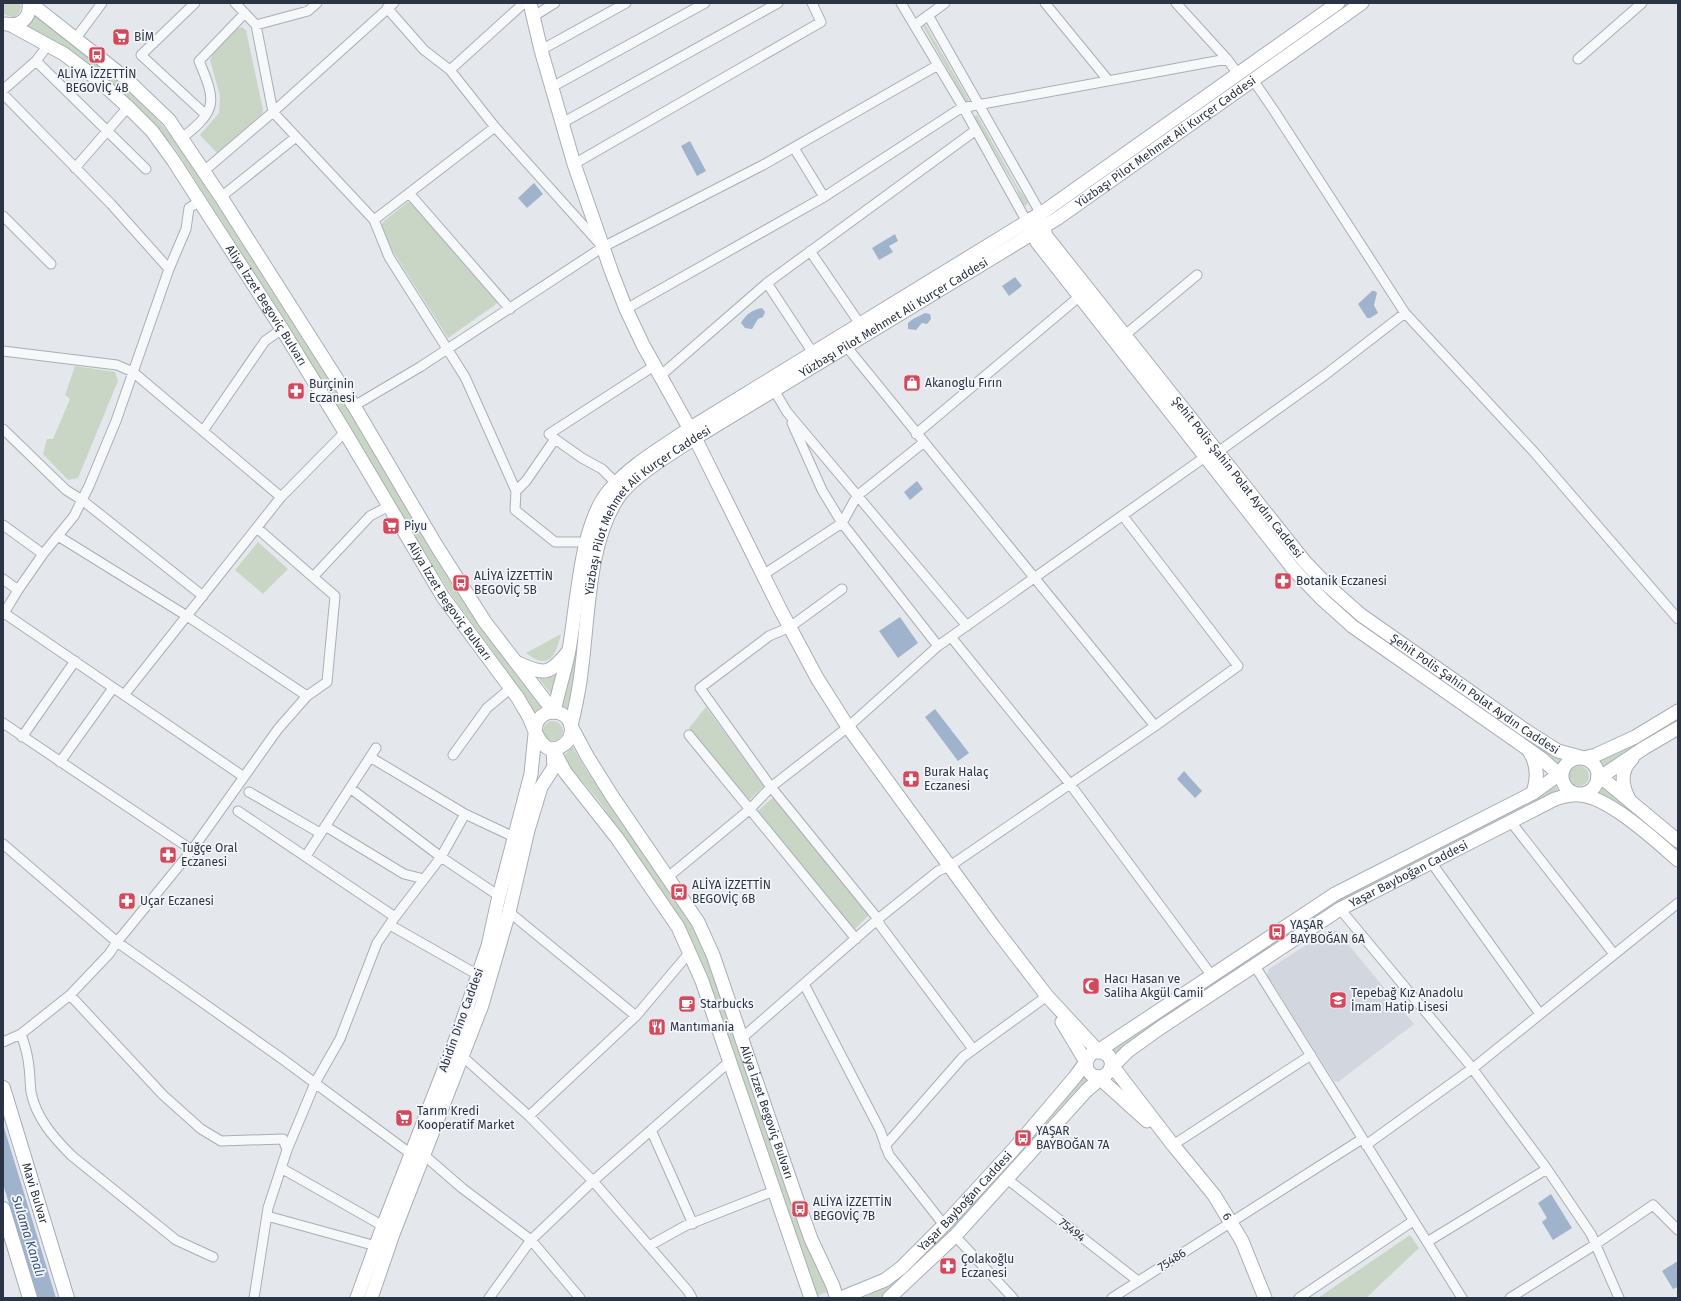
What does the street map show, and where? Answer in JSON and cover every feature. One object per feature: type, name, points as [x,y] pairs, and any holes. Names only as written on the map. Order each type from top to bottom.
[{"type":"main road","points":[[6,27],[17,24],[26,18],[29,3]]},
{"type":"main road","name":"Aliya İzzet Begoviç Bulvarı","points":[[29,3],[76,38],[124,77],[169,120],[221,197],[354,406],[436,545],[485,622],[554,712]]},
{"type":"main road","points":[[530,3],[541,50],[574,164],[626,309],[656,371],[692,433],[817,678],[848,727],[1047,996],[1098,1051],[1102,1052],[1111,1059],[1106,1072],[1093,1076],[1087,1070],[1086,1062],[1047,996]]},
{"type":"main road","name":"Yüzbaşı Pilot Mehmet Ali Kurçer Caddesi","points":[[571,726],[580,687],[594,565],[601,532],[608,513],[621,494],[638,477],[692,433],[774,390],[846,346],[1036,224],[1238,74],[1338,3]]},
{"type":"main road","name":"Yüzbaşı Pilot Mehmet Ali Kurçer Caddesi","points":[[554,712],[569,651],[581,568],[597,509],[607,492],[633,468],[692,433],[813,353],[860,324],[1036,224],[1058,218],[1362,3]]},
{"type":"main road","name":"Aliya İzzet Begoviç Bulvarı","points":[[6,27],[48,45],[64,54],[128,107],[152,131],[200,201],[282,329],[443,597],[511,688],[528,716],[535,734]]},
{"type":"main road","name":"Şehit Polis Şahin Polat Aydın Caddesi","points":[[1036,224],[1037,242],[1295,571],[1322,599],[1352,626],[1526,748],[1553,769],[1561,773]]},
{"type":"main road","name":"Şehit Polis Şahin Polat Aydın Caddesi","points":[[1036,224],[1305,562],[1327,585],[1361,615],[1525,730],[1558,751],[1584,758]]},
{"type":"main road","points":[[516,662],[533,670],[545,672],[557,666],[569,651]]},
{"type":"main road","points":[[1678,711],[1616,746],[1596,755],[1572,759],[1566,763],[1561,773],[1564,786],[1568,790],[1593,798],[1617,812],[1648,834],[1678,860]]},
{"type":"main road","points":[[554,712],[565,716],[571,726],[571,736],[568,742],[558,748],[553,749],[543,744],[535,734],[537,721],[546,713],[554,712]]},
{"type":"main road","name":"Aliya İzzet Begoviç Bulvarı","points":[[571,726],[591,763],[698,922],[713,955],[796,1197],[811,1239],[832,1286],[834,1298]]},
{"type":"main road","points":[[1598,777],[1678,728]]},
{"type":"main road","name":"Abidin Dino Caddesi","points":[[370,1298],[393,1234],[417,1154],[488,946],[499,896],[531,774],[535,734]]},
{"type":"main road","points":[[1526,748],[1534,758],[1536,765],[1537,778],[1533,793]]},
{"type":"main road","points":[[1630,803],[1625,792],[1622,776],[1626,764],[1644,748]]},
{"type":"main road","name":"Aliya İzzet Begoviç Bulvarı","points":[[553,749],[565,772],[617,838],[678,927],[690,952],[702,981],[811,1298]]},
{"type":"main road","name":"Abidin Dino Caddesi","points":[[357,1298],[383,1226],[462,1056],[482,1005],[509,912],[530,823],[541,787],[554,767],[553,749]]},
{"type":"main road","points":[[1578,794],[1584,794],[1594,788],[1598,777],[1594,765],[1584,758]]},
{"type":"main road","name":"Yaşar Bayboğan Caddesi","points":[[1098,1051],[1336,894],[1533,793],[1561,773]]},
{"type":"main road","points":[[1598,777],[1607,782],[1630,803],[1678,841]]},
{"type":"main road","name":"Yaşar Bayboğan Caddesi","points":[[891,1297],[955,1236],[1086,1091],[1128,1051],[1160,1028],[1340,909],[1555,799],[1578,794]]},
{"type":"main road","points":[[1086,1062],[1090,1055],[1098,1051]]},
{"type":"main road","name":"Yaşar Bayboğan Caddesi","points":[[834,1298],[886,1280],[901,1268],[944,1225],[1016,1146],[1076,1077],[1086,1062]]},
{"type":"main road","name":"6","points":[[1106,1072],[1117,1072],[1173,1145],[1214,1195],[1242,1241],[1265,1298]]},
{"type":"main road","name":"Mavi Bulvar","points":[[3,1088],[67,1298]]},
{"type":"main road","points":[[3,1209],[30,1298]]},
{"type":"street","points":[[76,38],[102,3]]},
{"type":"street","points":[[195,3],[141,55],[206,115]]},
{"type":"street","points":[[235,3],[256,25],[273,112],[374,220],[389,256],[465,377],[516,491],[514,510],[555,542],[587,542]]},
{"type":"street","points":[[256,25],[308,10],[317,3]]},
{"type":"street","points":[[450,70],[524,3]]},
{"type":"street","points":[[534,16],[555,3]]},
{"type":"street","points":[[541,50],[626,3]]},
{"type":"street","points":[[552,87],[705,3]]},
{"type":"street","points":[[757,3],[762,12]]},
{"type":"street","points":[[562,123],[778,3]]},
{"type":"street","points":[[574,164],[821,22],[812,3]]},
{"type":"street","points":[[901,3],[976,130],[1036,224]]},
{"type":"street","points":[[915,25],[945,3]]},
{"type":"street","points":[[1045,3],[1108,80]]},
{"type":"street","points":[[1176,3],[1227,59],[1238,74]]},
{"type":"street","points":[[1578,60],[1642,3]]},
{"type":"street","points":[[204,171],[273,112],[390,6],[424,50],[450,70],[495,126],[603,247]]},
{"type":"street","points":[[182,138],[199,125],[210,106],[211,97],[207,81],[199,61],[245,13]]},
{"type":"street","points":[[928,16],[1037,208],[1036,224]]},
{"type":"street","points":[[3,90],[36,61],[48,45]]},
{"type":"street","points":[[626,309],[824,197],[963,107],[1227,59]]},
{"type":"street","points":[[36,61],[146,169]]},
{"type":"street","points":[[354,406],[448,349],[603,247],[794,148],[938,65]]},
{"type":"street","points":[[1252,80],[1273,109],[1405,313],[1534,452],[1678,619]]},
{"type":"street","points":[[3,94],[110,204],[169,269]]},
{"type":"street","points":[[75,168],[128,107]]},
{"type":"street","points":[[374,220],[495,126]]},
{"type":"street","points":[[616,483],[602,469],[582,458],[549,434],[656,371],[767,283],[976,130]]},
{"type":"street","points":[[221,197],[296,137]]},
{"type":"street","points":[[794,148],[824,197]]},
{"type":"street","points":[[409,193],[510,308]]},
{"type":"street","points":[[200,201],[189,208],[186,228],[169,269],[116,421],[82,500],[74,516],[43,554],[18,590],[4,614],[244,777]]},
{"type":"street","points":[[3,216],[50,264]]},
{"type":"street","points":[[810,251],[860,324]]},
{"type":"street","points":[[1125,335],[1197,275]]},
{"type":"street","points":[[767,283],[813,353]]},
{"type":"street","points":[[916,434],[1080,296]]},
{"type":"street","points":[[1218,452],[1325,375],[1405,313]]},
{"type":"street","points":[[203,431],[265,341],[282,329]]},
{"type":"street","points":[[846,346],[923,443],[1155,726]]},
{"type":"street","points":[[3,351],[117,365],[133,372],[281,497]]},
{"type":"street","points":[[774,390],[787,412],[822,490],[842,523],[938,646]]},
{"type":"street","points":[[787,412],[967,626]]},
{"type":"street","points":[[3,429],[66,490],[82,500],[203,596]]},
{"type":"street","points":[[124,695],[281,497],[345,432]]},
{"type":"street","points":[[516,491],[526,481],[555,439]]},
{"type":"street","points":[[764,575],[842,523],[857,496],[923,443]]},
{"type":"street","points":[[668,877],[749,810],[772,787],[848,727],[938,646],[1205,457]]},
{"type":"street","points":[[313,577],[370,516],[389,506]]},
{"type":"street","points":[[742,1038],[878,919],[938,871],[950,866],[1155,726],[1238,666],[1123,516]]},
{"type":"street","points":[[3,525],[43,554]]},
{"type":"street","points":[[3,1042],[20,1034],[70,995],[109,954],[117,942],[192,850],[278,729],[307,696],[327,682],[335,596],[257,528]]},
{"type":"street","points":[[58,536],[187,616],[307,696]]},
{"type":"street","points":[[3,579],[18,590]]},
{"type":"street","points":[[842,589],[790,627],[769,636],[700,688],[772,787],[878,919],[880,925],[973,1049]]},
{"type":"street","points":[[951,637],[1070,784],[1212,976]]},
{"type":"street","points":[[22,737],[75,661]]},
{"type":"street","points":[[60,762],[113,688]]},
{"type":"street","points":[[453,755],[487,708],[511,688]]},
{"type":"street","points":[[3,723],[192,850]]},
{"type":"street","points":[[689,735],[856,939]]},
{"type":"street","points":[[306,856],[376,748]]},
{"type":"street","points":[[370,757],[465,814],[514,837]]},
{"type":"street","points":[[350,788],[441,857],[499,896]]},
{"type":"street","points":[[249,792],[404,874],[424,879]]},
{"type":"street","points":[[238,811],[306,856],[392,921],[478,975]]},
{"type":"street","points":[[254,1298],[267,1216],[287,1150],[315,1083],[340,1039],[377,943],[441,857],[465,814]]},
{"type":"street","points":[[1511,822],[1614,954]]},
{"type":"street","points":[[3,844],[117,942],[417,1154],[532,1240],[580,1298]]},
{"type":"street","points":[[1431,862],[1540,1014]]},
{"type":"street","name":"75486","points":[[1112,1298],[1231,1221],[1364,1142],[1472,1068],[1678,903]]},
{"type":"street","points":[[1340,909],[1472,1068],[1547,1169],[1596,1244],[1619,1298]]},
{"type":"street","points":[[509,912],[636,1016]]},
{"type":"street","points":[[529,1116],[636,1016],[690,952]]},
{"type":"street","points":[[1255,966],[1462,1298]]},
{"type":"street","points":[[804,984],[880,1130],[889,1155],[944,1225]]},
{"type":"street","points":[[70,995],[163,1095],[201,1129],[221,1141],[283,1139],[287,1150]]},
{"type":"street","points":[[885,1146],[963,1056],[1047,996]]},
{"type":"street","points":[[20,1034],[28,1056],[31,1092],[35,1106],[42,1120],[57,1141],[72,1156],[176,1240],[212,1258]]},
{"type":"street","points":[[1173,1145],[1311,1055]]},
{"type":"street","points":[[462,1056],[529,1116],[592,1181],[692,1298]]},
{"type":"street","points":[[489,1298],[532,1240],[592,1181],[729,1062]]},
{"type":"street","points":[[651,1130],[693,1224]]},
{"type":"street","points":[[281,1168],[383,1226]]},
{"type":"street","points":[[1427,1242],[1547,1169]]},
{"type":"street","name":"75494","points":[[1007,1179],[1138,1281]]},
{"type":"street","points":[[649,1246],[693,1224],[774,1191]]},
{"type":"street","points":[[1510,1298],[1596,1244],[1653,1205],[1678,1230]]},
{"type":"street","points":[[267,1216],[376,1246]]},
{"type":"street","points":[[1299,1298],[1413,1221]]},
{"type":"street","points":[[955,1236],[1013,1298]]},
{"type":"shaded area","name":"Tepebağ Kız Anadolu İmam Hatip Lisesi","points":[[1331,929],[1338,932],[1414,1024],[1338,1082],[1334,1081],[1267,975],[1269,969]]},
{"type":"green space","points":[[4,3],[19,3],[21,7],[19,13],[14,17],[5,15],[3,12]]},
{"type":"green space","points":[[1347,3],[1353,3],[1049,218],[1047,215]]},
{"type":"green space","points":[[32,13],[90,58],[127,90],[162,125],[178,144],[347,407],[435,557],[479,623],[542,707],[534,714],[523,693],[451,594],[284,319],[174,147],[144,114],[122,93],[59,44],[25,25]]},
{"type":"green space","points":[[925,24],[969,100],[966,102],[923,26]]},
{"type":"green space","points":[[242,27],[246,30],[263,110],[262,114],[217,153],[200,135],[219,113],[220,96],[210,60],[213,54],[238,28]]},
{"type":"green space","points":[[977,115],[1018,188],[1028,202],[1026,206],[1022,204],[1016,188],[974,117]]},
{"type":"green space","points":[[408,202],[413,203],[499,302],[448,338],[382,234],[380,227],[384,221]]},
{"type":"green space","points":[[1042,238],[1292,554],[1413,659],[1532,742],[1563,760],[1557,766],[1362,626],[1307,576]]},
{"type":"green space","points":[[75,366],[115,372],[118,381],[78,478],[68,480],[43,454],[47,439],[53,439],[70,399],[65,395]]},
{"type":"green space","points":[[616,492],[576,665],[569,714],[559,704],[584,578]]},
{"type":"green space","points":[[258,542],[288,569],[263,594],[235,570]]},
{"type":"green space","points":[[561,634],[557,649],[550,658],[545,661],[540,661],[526,653]]},
{"type":"green space","points":[[559,670],[551,694],[537,676]]},
{"type":"green space","points":[[706,707],[764,786],[749,800],[746,800],[689,728]]},
{"type":"green space","points":[[1678,718],[1678,720],[1603,768],[1598,760]]},
{"type":"green space","points":[[553,721],[560,724],[563,731],[560,738],[553,741],[546,738],[543,731],[546,724]]},
{"type":"green space","points":[[572,746],[585,768],[689,920],[708,959],[774,1156],[809,1251],[829,1292],[821,1294],[816,1298],[702,963],[684,924],[599,801],[562,757]]},
{"type":"green space","points":[[1579,766],[1586,769],[1589,776],[1586,783],[1579,786],[1572,783],[1569,776],[1572,769]]},
{"type":"green space","points":[[1555,784],[1560,792],[1540,799],[1336,905],[1131,1040],[1115,1055],[1110,1050],[1334,902],[1539,797]]},
{"type":"green space","points":[[1602,785],[1678,849],[1678,852],[1596,793]]},
{"type":"green space","points":[[775,798],[869,915],[854,930],[757,812],[771,799]]},
{"type":"green space","points":[[1085,1073],[1090,1079],[1080,1086],[952,1229],[882,1296],[879,1298],[863,1298],[886,1285],[916,1259],[979,1194],[1046,1121],[1078,1084]]},
{"type":"green space","points":[[1410,1235],[1419,1248],[1366,1298],[1318,1298]]},
{"type":"water","points":[[690,141],[706,171],[697,176],[681,146]]},
{"type":"water","points":[[534,183],[543,194],[527,208],[518,198]]},
{"type":"water","points":[[895,234],[898,241],[889,246],[893,252],[879,260],[872,248]]},
{"type":"water","points":[[1015,277],[1022,286],[1009,296],[1002,286]]},
{"type":"water","points":[[1372,291],[1377,293],[1374,305],[1378,313],[1370,318],[1367,318],[1358,304]]},
{"type":"water","points":[[762,308],[765,312],[763,317],[758,319],[752,329],[745,328],[741,323],[745,317],[752,311]]},
{"type":"water","points":[[925,313],[930,314],[931,319],[927,324],[922,323],[916,330],[908,329],[908,323]]},
{"type":"water","points":[[917,481],[923,489],[910,500],[904,492]]},
{"type":"water","points":[[900,617],[918,643],[898,658],[879,631]]},
{"type":"water","points":[[935,709],[969,753],[958,761],[925,717]]},
{"type":"water","points":[[1184,771],[1202,791],[1195,798],[1177,779]]},
{"type":"water","name":"Sulama Kanalı","points":[[3,1124],[56,1298],[38,1298],[3,1184]]},
{"type":"water","points":[[1551,1194],[1572,1228],[1553,1240],[1542,1222],[1547,1218],[1538,1203]]},
{"type":"water","points":[[1678,1261],[1678,1287],[1673,1289],[1662,1271]]},
{"type":"place","name":"BİM","points":[[121,37]]},
{"type":"place","name":"ALİYA İZZETTİN BEGOVİÇ 4B","points":[[97,55]]},
{"type":"place","name":"Akanoglu Fırın","points":[[912,383]]},
{"type":"place","name":"Burçinin Eczanesi","points":[[296,391]]},
{"type":"place","name":"Piyu","points":[[391,526]]},
{"type":"place","name":"Botanik Eczanesi","points":[[1283,581]]},
{"type":"place","name":"ALİYA İZZETTİN BEGOVİÇ 5B","points":[[461,583]]},
{"type":"place","name":"Burak Halaç Eczanesi","points":[[911,779]]},
{"type":"place","name":"Tuğçe Oral Eczanesi","points":[[168,855]]},
{"type":"place","name":"ALİYA İZZETTİN BEGOVİÇ 6B","points":[[679,892]]},
{"type":"place","name":"Uçar Eczanesi","points":[[127,901]]},
{"type":"place","name":"YAŞAR BAYBOĞAN 6A","points":[[1277,932]]},
{"type":"place","name":"Hacı Hasan ve Saliha Akgül Camii","points":[[1091,986]]},
{"type":"place","name":"Tepebağ Kız Anadolu İmam Hatip Lisesi","points":[[1338,1000]]},
{"type":"place","name":"Starbucks","points":[[687,1004]]},
{"type":"place","name":"Mantımania","points":[[657,1027]]},
{"type":"place","name":"Tarım Kredi Kooperatif Market","points":[[404,1118]]},
{"type":"place","name":"YAŞAR BAYBOĞAN 7A","points":[[1023,1138]]},
{"type":"place","name":"ALİYA İZZETTİN BEGOVİÇ 7B","points":[[800,1209]]},
{"type":"place","name":"Çolakoğlu Eczanesi","points":[[948,1266]]}]
